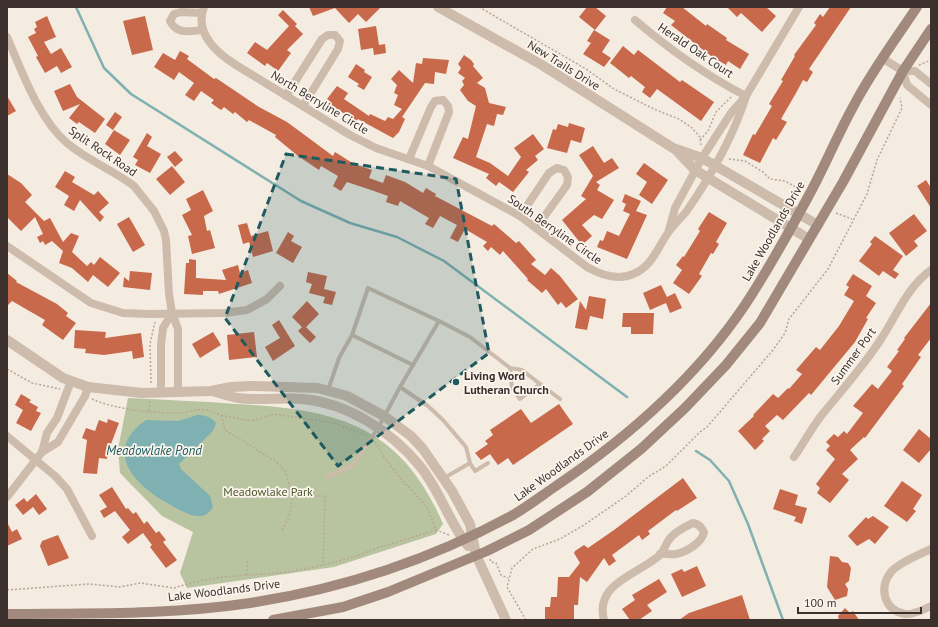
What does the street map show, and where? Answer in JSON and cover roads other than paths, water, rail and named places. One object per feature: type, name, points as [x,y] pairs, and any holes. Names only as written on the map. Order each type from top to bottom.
[{"type":"main road","name":"Lake Woodlands Drive","points":[[7,614],[179,610],[248,603],[295,595],[377,573],[516,513],[574,474],[630,431],[670,393],[710,350],[743,307],[772,262],[807,200],[853,107],[882,58],[917,7]]},
{"type":"main road","points":[[273,620],[343,607],[388,592],[487,551],[529,530],[587,492],[641,449],[685,408],[726,365],[760,323],[818,225],[903,71],[931,29]]},
{"type":"street","name":"New Trails Drive","points":[[438,7],[542,65],[673,148],[695,170],[809,239]]},
{"type":"street","name":"South Berryline Circle","points":[[668,233],[675,208],[695,170],[731,114],[746,96],[799,7]]},
{"type":"street","name":"North Berryline Circle","points":[[203,30],[180,32],[173,28],[170,21],[174,14],[203,10],[203,30],[213,47],[220,55],[350,136],[376,148],[428,166],[482,195]]},
{"type":"street","name":"Herald Oak Court","points":[[635,20],[660,41],[746,96]]},
{"type":"street","points":[[286,96],[322,39],[328,35],[335,35],[340,40],[338,49],[303,106]]},
{"type":"street","name":"Split Rock Road","points":[[7,37],[38,105],[53,128],[76,150],[134,186],[154,211],[166,240],[172,313],[178,329],[178,392]]},
{"type":"street","points":[[882,58],[903,71],[915,71],[931,84]]},
{"type":"street","points":[[903,71],[907,85],[931,105]]},
{"type":"street","name":"South Berryline Circle","points":[[482,195],[520,216],[587,267],[599,274],[611,277],[634,274],[644,268],[654,257],[668,233],[685,213],[708,178],[734,132],[746,96]]},
{"type":"street","points":[[409,159],[430,107],[435,101],[443,100],[448,106],[449,112],[428,166]]},
{"type":"street","name":"New Trails Drive","points":[[673,148],[705,154],[798,214],[818,225]]},
{"type":"street","points":[[520,216],[549,174],[557,168],[564,170],[568,177],[567,185],[536,228]]},
{"type":"street","points":[[7,246],[91,304],[134,315],[225,313],[247,310],[267,298],[280,286]]},
{"type":"street","name":"Summer Port","points":[[794,457],[820,417],[848,385],[881,339],[904,299],[916,283],[931,270]]},
{"type":"street","points":[[161,392],[161,346],[163,328],[172,313]]},
{"type":"street","points":[[7,340],[63,378],[69,386],[87,392],[211,391],[231,387],[252,386],[301,387],[328,390],[347,396],[384,416],[411,436],[423,449],[444,478],[470,524],[464,535]]},
{"type":"street","points":[[7,497],[42,452],[47,433],[57,418],[69,386]]},
{"type":"street","points":[[211,391],[238,398],[310,401],[330,405],[362,418],[378,428],[405,449],[428,475],[476,555],[506,620]]},
{"type":"street","points":[[42,452],[58,442],[87,392]]},
{"type":"street","points":[[52,426],[63,434]]},
{"type":"street","points":[[7,436],[37,460],[67,489],[92,536]]},
{"type":"street","points":[[604,620],[602,611],[604,600],[608,592],[622,580],[660,554],[673,535],[693,523],[698,524],[702,528],[704,532],[703,537],[688,549],[678,554],[660,554]]},
{"type":"street","points":[[931,549],[892,570],[884,583],[885,598],[893,609],[906,614],[931,606]]},
{"type":"lane","points":[[328,390],[339,358],[352,335],[368,288],[470,337],[510,368],[522,370],[560,399]]},
{"type":"lane","points":[[327,477],[353,465],[378,428],[439,321]]},
{"type":"lane","points":[[352,335],[413,365]]},
{"type":"lane","points":[[510,368],[512,388],[520,399],[540,384]]},
{"type":"lane","points":[[400,387],[428,406],[443,420],[466,448],[470,463],[475,471],[488,463]]},
{"type":"lane","points":[[444,478],[470,463]]},
{"type":"water","name":"Meadowlake Pond","points":[[197,415],[208,417],[216,423],[213,431],[179,464],[181,469],[210,496],[213,507],[208,513],[201,516],[188,514],[179,510],[154,495],[134,476],[127,465],[125,454],[126,443],[133,431],[146,420],[178,421]]},
{"type":"waterway","points":[[76,7],[104,68],[131,94],[301,201],[350,223],[397,237],[444,261],[627,397]]},
{"type":"waterway","points":[[696,451],[710,460],[729,481],[748,524],[783,620]]},
{"type":"place","name":"Living Word Lutheran Church","points":[[456,382]]},
{"type":"park label","name":"Meadowlake Park","points":[[268,491]]}]
